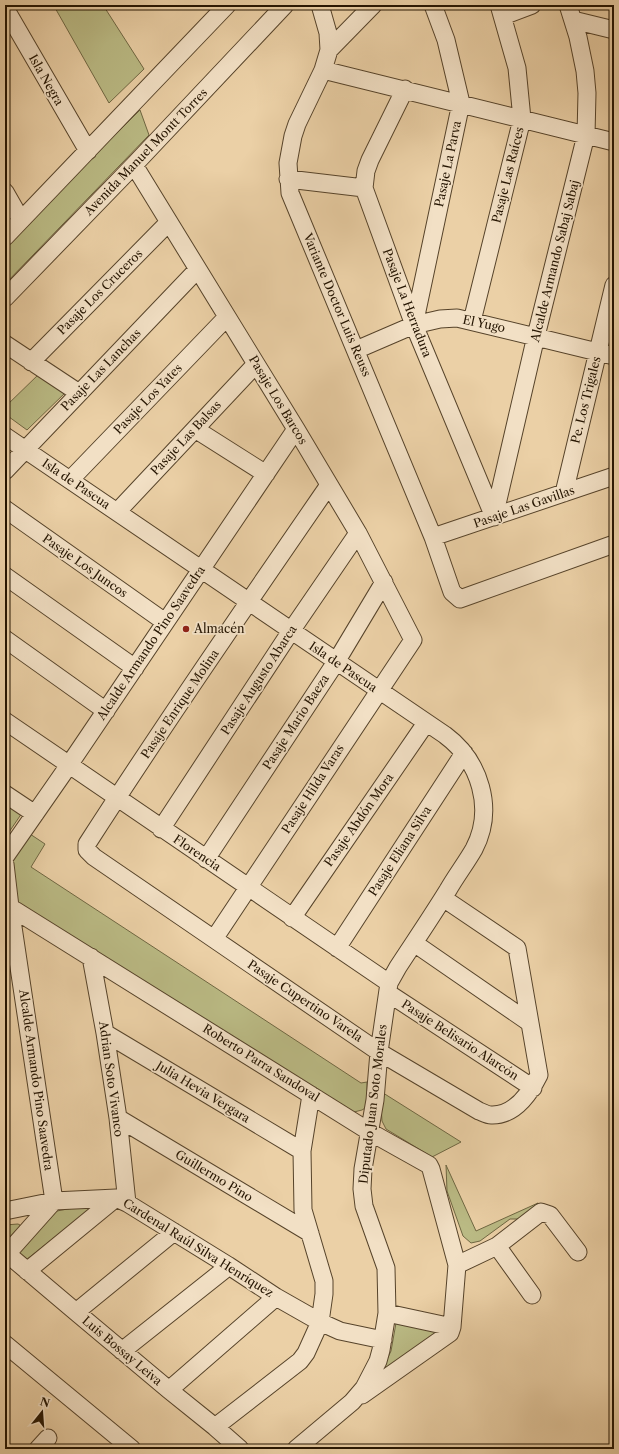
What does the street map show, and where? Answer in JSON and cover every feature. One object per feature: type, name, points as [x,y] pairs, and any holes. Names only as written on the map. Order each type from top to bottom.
[{"type":"street","points":[[5,237],[227,5]]},
{"type":"street","name":"Avenida Manuel Montt Torres","points":[[5,298],[134,165],[285,5]]},
{"type":"street","name":"Variante Doctor Luis Reuss","points":[[320,5],[328,33],[328,50],[323,70],[297,124],[293,136],[288,163],[290,193],[433,537],[452,592],[460,599],[614,544]]},
{"type":"street","points":[[328,50],[373,5]]},
{"type":"street","name":"Pasaje La Parva","points":[[414,325],[461,103],[446,40],[433,5]]},
{"type":"street","points":[[501,11],[532,5]]},
{"type":"street","name":"Isla Negra","points":[[5,8],[88,151]]},
{"type":"street","name":"Pasaje Las Raíces","points":[[472,321],[522,119],[517,68],[501,11]]},
{"type":"street","points":[[570,12],[614,30]]},
{"type":"street","name":"Alcalde Armando Sabaj Sabaj","points":[[494,517],[536,336],[586,135],[587,93],[585,72],[579,42],[570,12]]},
{"type":"street","points":[[323,70],[405,89],[614,142]]},
{"type":"street","name":"Pasaje La Herradura","points":[[405,89],[370,160],[366,171],[364,188],[414,325],[494,517]]},
{"type":"street","name":"Pasaje Los Barcos","points":[[134,165],[358,533],[413,640]]},
{"type":"street","points":[[288,179],[364,188]]},
{"type":"street","points":[[5,192],[21,220]]},
{"type":"street","name":"Pasaje Los Cruceros","points":[[31,362],[169,222]]},
{"type":"street","name":"Pasaje Las Lanchas","points":[[5,471],[197,270]]},
{"type":"street","name":"Pe. Los Trigales","points":[[564,493],[606,354],[614,285]]},
{"type":"street","name":"Pasaje Los Yates","points":[[70,480],[227,317]]},
{"type":"street","name":"El Yugo","points":[[356,350],[414,325],[440,319],[457,318],[606,354]]},
{"type":"street","points":[[5,344],[79,393]]},
{"type":"street","name":"Pasaje Las Balsas","points":[[117,512],[256,364]]},
{"type":"street","points":[[195,429],[266,474]]},
{"type":"street","name":"Alcalde Armando Pino Saavedra","points":[[5,857],[106,711],[296,429]]},
{"type":"street","name":"Isla de Pascua","points":[[5,436],[457,744],[464,753],[478,777],[482,791],[484,808],[482,824],[474,848],[414,943],[388,988]]},
{"type":"street","name":"Pasaje Las Gavillas","points":[[433,537],[614,476]]},
{"type":"street","name":"Pasaje Enrique Molina","points":[[87,844],[248,602],[328,485]]},
{"type":"street","name":"Pasaje Los Juncos","points":[[5,509],[166,622]]},
{"type":"street","name":"Pasaje Augusto Abarca","points":[[161,829],[291,631],[358,533]]},
{"type":"street","points":[[5,576],[135,668]]},
{"type":"street","name":"Pasaje Mario Baeza","points":[[206,859],[336,662],[384,582]]},
{"type":"street","points":[[5,639],[106,711]]},
{"type":"street","name":"Pasaje Hilda Varas","points":[[214,939],[378,690],[413,640]]},
{"type":"street","name":"Florencia","points":[[5,722],[337,948],[388,988]]},
{"type":"street","name":"Pasaje Abdón Mora","points":[[292,918],[426,723]]},
{"type":"street","name":"Pasaje Eliana Silva","points":[[337,948],[464,753]]},
{"type":"street","points":[[5,794],[35,814]]},
{"type":"street","name":"Pasaje Cupertino Varela","points":[[87,844],[87,850],[94,857],[379,1052],[479,1111],[490,1116],[506,1112],[521,1103],[533,1088]]},
{"type":"street","name":"Alcalde Armando Pino Saavedra","points":[[5,864],[8,905],[54,1201]]},
{"type":"street","points":[[443,898],[517,948],[539,1075],[533,1088]]},
{"type":"street","name":"Roberto Parra Sandoval","points":[[8,905],[370,1132],[429,1165],[457,1265],[452,1327]]},
{"type":"street","points":[[414,943],[530,1023]]},
{"type":"street","name":"Adrian Soto Vivanco","points":[[91,957],[105,1032],[118,1118],[122,1201]]},
{"type":"street","name":"Diputado Juan Soto Morales","points":[[296,1449],[352,1402],[364,1388],[378,1361],[383,1340],[387,1313],[386,1268],[364,1206],[362,1189],[363,1169],[375,1100],[379,1052],[388,988]]},
{"type":"street","name":"Pasaje Belisario Alarcón","points":[[388,988],[533,1088]]},
{"type":"street","name":"Julia Hevia Vergara","points":[[105,1032],[302,1151]]},
{"type":"street","points":[[215,1427],[300,1361],[306,1353],[320,1322],[324,1294],[324,1281],[303,1210],[302,1151],[311,1095]]},
{"type":"street","name":"Guillermo Pino","points":[[118,1118],[310,1233]]},
{"type":"street","points":[[6,1254],[54,1201]]},
{"type":"street","name":"Cardenal Raúl Silva Henríquez","points":[[5,1211],[54,1201],[122,1201],[229,1266],[276,1297],[320,1322],[340,1331],[383,1340]]},
{"type":"street","points":[[27,1271],[122,1201]]},
{"type":"street","points":[[457,1265],[497,1246],[541,1212],[550,1216],[578,1252]]},
{"type":"street","points":[[76,1312],[174,1232]]},
{"type":"street","points":[[497,1246],[532,1295]]},
{"type":"street","name":"Luis Bossay Leiva","points":[[6,1254],[240,1449]]},
{"type":"street","points":[[122,1351],[229,1266]]},
{"type":"street","points":[[169,1390],[276,1297]]},
{"type":"street","points":[[352,1402],[450,1333],[452,1327],[387,1313]]},
{"type":"street","points":[[5,1344],[132,1449]]},
{"type":"green space","points":[[103,5],[144,69],[109,103],[54,6]]},
{"type":"green space","points":[[140,110],[149,135],[5,284],[5,245]]},
{"type":"green space","points":[[40,373],[67,391],[27,430],[5,414],[5,407]]},
{"type":"green space","points":[[5,797],[24,810],[5,838]]},
{"type":"green space","points":[[30,834],[45,844],[31,867],[361,1083],[367,1082],[367,1107],[354,1112],[15,902],[8,867]]},
{"type":"green space","points":[[380,1091],[461,1142],[432,1157],[386,1129],[382,1121]]},
{"type":"green space","points":[[446,1165],[476,1231],[538,1203],[521,1219],[510,1219],[480,1241],[471,1243],[463,1236],[447,1191]]},
{"type":"green space","points":[[98,1203],[26,1260],[17,1254],[53,1213]]},
{"type":"green space","points":[[5,1225],[20,1225],[20,1228],[7,1243],[5,1242]]},
{"type":"green space","points":[[396,1323],[444,1328],[376,1382],[391,1351]]},
{"type":"place","name":"Almacén","points":[[186,629]]}]
